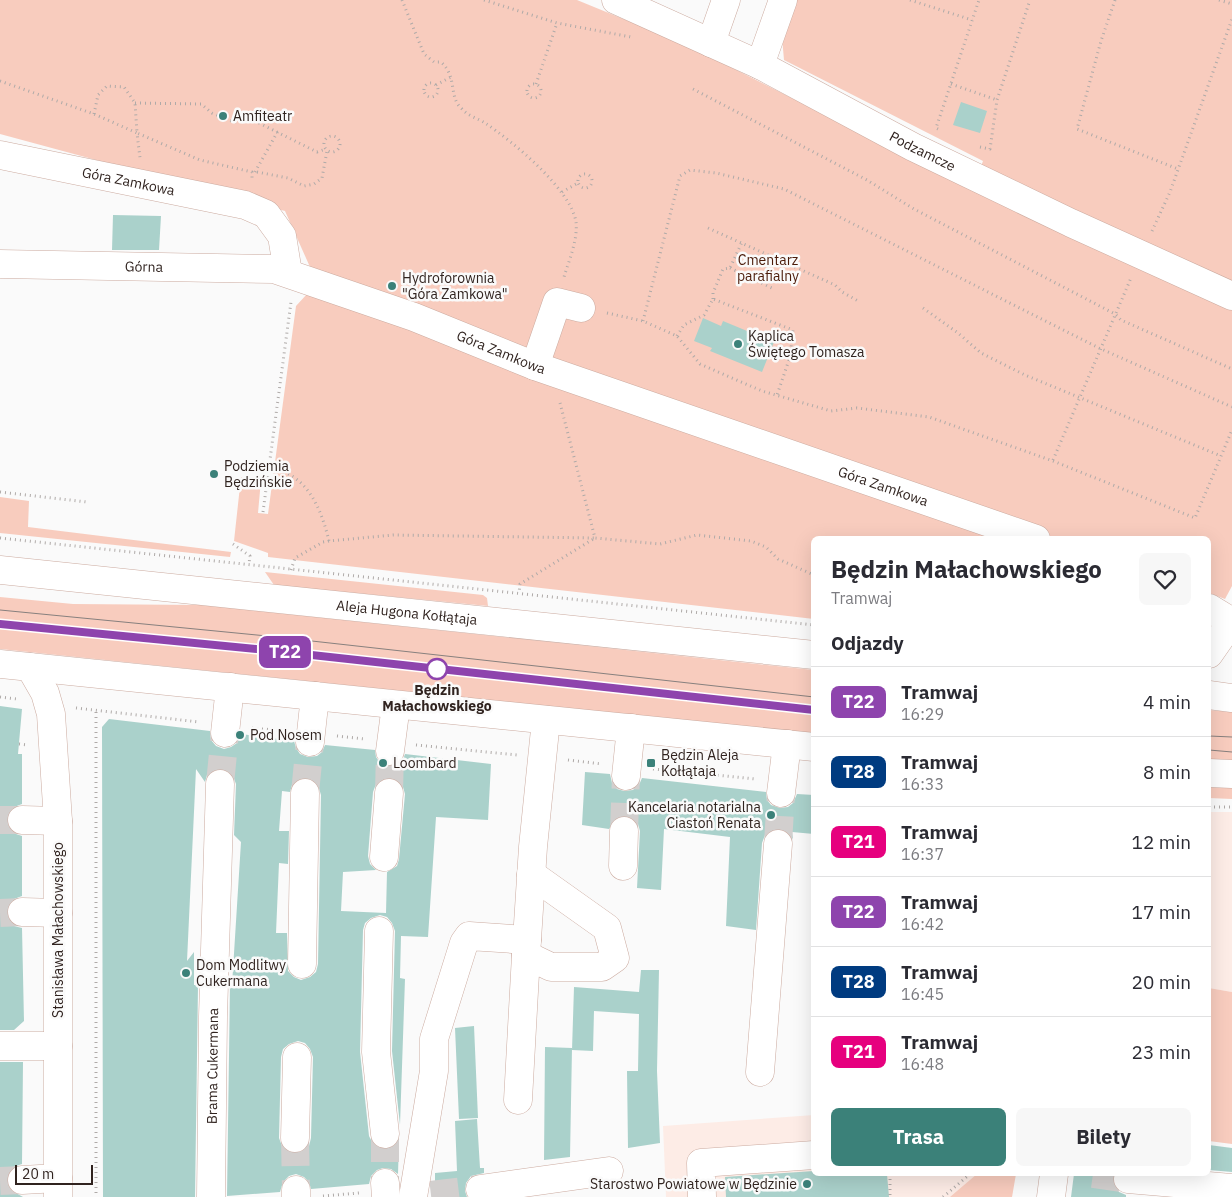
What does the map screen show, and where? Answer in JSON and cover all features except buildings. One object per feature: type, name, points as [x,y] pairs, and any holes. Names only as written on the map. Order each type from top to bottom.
[{"type":"street","name":"Podzamcze","points":[[616,0],[760,65],[913,147],[1071,223],[1232,296]]},
{"type":"street","points":[[712,43],[726,0]]},
{"type":"street","points":[[760,65],[782,0]]},
{"type":"street","name":"Góra Zamkowa","points":[[0,155],[245,205],[266,214],[282,236],[288,273],[414,317],[535,366],[1027,536]]},
{"type":"street","name":"Górna","points":[[0,264],[274,269],[288,273]]},
{"type":"street","points":[[535,366],[569,305]]},
{"type":"street","name":"Aleja Hugona Kołłątaja","points":[[0,570],[811,655]]},
{"type":"street","points":[[1211,609],[1232,621],[1211,651]]},
{"type":"street","points":[[0,664],[811,747]]},
{"type":"street","name":"Stanisława Małachowskiego","points":[[30,667],[45,693],[51,714],[58,821],[58,1187]]},
{"type":"street","points":[[225,729],[230,687]]},
{"type":"street","points":[[1211,695],[1232,698]]},
{"type":"street","points":[[311,738],[315,696]]},
{"type":"street","points":[[391,747],[396,705]]},
{"type":"street","points":[[518,1100],[531,874],[546,720]]},
{"type":"street","points":[[626,776],[631,728]]},
{"type":"street","points":[[781,793],[787,744]]},
{"type":"street","points":[[1211,774],[1232,774]]},
{"type":"street","name":"Brama Cukermana","points":[[211,1197],[213,1017],[220,784]]},
{"type":"street","points":[[302,964],[305,793]]},
{"type":"street","points":[[384,857],[389,793]]},
{"type":"street","points":[[22,820],[58,821]]},
{"type":"street","points":[[622,866],[624,831]]},
{"type":"street","points":[[760,1072],[778,844]]},
{"type":"street","points":[[419,1196],[434,1071],[434,1039],[464,943],[469,936],[527,947],[551,968],[602,968],[615,958],[607,928],[531,874]]},
{"type":"street","points":[[22,912],[58,913]]},
{"type":"street","points":[[379,932],[376,1052],[385,1134]]},
{"type":"street","points":[[0,1046],[58,1046]]},
{"type":"street","points":[[295,1138],[297,1057]]},
{"type":"street","points":[[702,1197],[701,1163],[811,1155]]},
{"type":"street","points":[[480,1189],[608,1171]]},
{"type":"street","points":[[1050,1197],[1054,1176]]},
{"type":"street","points":[[1128,1179],[1232,1188]]},
{"type":"street","points":[[22,1180],[58,1187]]},
{"type":"path","points":[[402,0],[424,54],[434,62],[441,62],[449,70],[456,104],[462,110],[484,122],[527,156],[569,201],[576,221],[569,305],[642,321],[677,336],[700,364],[762,391],[831,411],[857,408],[929,417],[1053,461],[1195,518],[1232,430]]},
{"type":"path","points":[[484,0],[558,23],[623,37],[632,37]]},
{"type":"path","points":[[910,0],[972,20]]},
{"type":"path","points":[[944,132],[936,128],[979,0]]},
{"type":"path","points":[[976,146],[990,149],[997,100],[1030,0]]},
{"type":"path","points":[[1115,0],[1101,41],[1077,129],[1178,169]]},
{"type":"path","points":[[1219,0],[1232,4]]},
{"type":"path","points":[[536,84],[539,86],[540,93],[538,97],[531,97],[527,92],[528,87],[536,84],[558,23]]},
{"type":"path","points":[[436,85],[438,91],[435,95],[431,97],[425,94],[426,85],[432,83],[436,85],[451,78]]},
{"type":"path","points":[[0,81],[94,114],[200,160],[288,178],[304,186],[314,184],[322,178],[327,150],[326,139],[330,136],[338,138],[341,144],[339,149],[332,152],[327,150],[317,152],[252,120],[234,122],[212,113],[201,104],[135,103]]},
{"type":"path","points":[[951,84],[997,100]]},
{"type":"path","points":[[94,114],[98,96],[107,86],[124,87],[135,103],[140,154]]},
{"type":"path","points":[[693,89],[866,180],[914,209],[1115,314],[1121,320],[1232,369]]},
{"type":"path","points":[[245,205],[254,172],[278,132]]},
{"type":"path","points":[[642,321],[680,176],[690,170],[716,173],[784,189],[1099,348],[1232,407]]},
{"type":"path","points":[[583,174],[588,175],[592,182],[587,188],[580,187],[578,183],[579,176],[583,174]]},
{"type":"path","points":[[562,192],[578,183]]},
{"type":"path","points":[[708,228],[835,284],[842,292],[860,302]]},
{"type":"path","points":[[730,268],[742,242]]},
{"type":"path","points":[[677,336],[684,325],[704,315],[713,299],[712,293],[723,269],[730,268],[774,289]]},
{"type":"path","points":[[263,512],[294,287],[288,273]]},
{"type":"path","points":[[713,299],[793,330],[790,356],[777,395]]},
{"type":"path","points":[[923,308],[958,332],[981,353],[1025,375],[1221,456]]},
{"type":"path","points":[[558,394],[595,538]]},
{"type":"path","points":[[269,468],[281,470],[294,477],[310,493],[320,510],[329,541]]},
{"type":"path","points":[[0,492],[87,502]]},
{"type":"path","points":[[291,570],[295,558],[323,542],[393,535],[595,538],[660,544],[697,535],[751,541],[766,547],[778,559],[811,574]]},
{"type":"path","points":[[0,538],[811,625]]},
{"type":"path","points":[[518,594],[520,584],[595,538]]},
{"type":"path","points":[[233,544],[250,556],[249,564]]},
{"type":"path","points":[[72,704],[78,710],[225,729],[391,747],[484,752]]},
{"type":"path","points":[[96,712],[96,1197]]},
{"type":"path","points":[[1211,807],[1232,807]]},
{"type":"path","points":[[890,1176],[890,1197]]},
{"type":"path","points":[[944,1197],[968,1176]]},
{"type":"shaded area","points":[[1211,812],[1232,812],[1232,992],[1211,988]]},
{"type":"shaded area","points":[[811,1115],[811,1176],[1014,1176],[1012,1197],[666,1197],[663,1126]]},
{"type":"green space","name":"Cmentarz parafialny","points":[[0,0],[577,0],[689,46],[861,133],[1136,266],[1232,310],[1232,586],[1225,599],[1211,594],[1211,536],[1044,536],[560,367],[310,267],[285,211],[0,134]]},
{"type":"green space","points":[[772,0],[1232,0],[1232,287],[980,169],[983,161],[784,60],[782,37]]},
{"type":"green space","points":[[307,294],[340,303],[989,536],[811,536],[811,619],[268,557],[268,553],[234,541],[241,477],[261,480],[258,513],[268,514],[296,306]]},
{"type":"green space","points":[[0,497],[29,501],[28,527],[231,552],[230,557],[0,533]]},
{"type":"green space","points":[[265,572],[483,595],[487,598],[488,606],[274,585]]},
{"type":"green space","points":[[0,597],[73,604],[201,605],[811,670],[811,734],[0,649]]},
{"type":"green space","points":[[1211,710],[1232,712],[1232,760],[1211,760]]},
{"type":"green space","points":[[1211,787],[1232,787],[1232,799],[1211,798]]},
{"type":"green space","points":[[1211,988],[1232,992],[1232,1144],[1211,1141]]},
{"type":"green space","points":[[975,1176],[1016,1176],[1012,1197],[950,1197]]},
{"type":"tunnel","points":[[220,784],[225,733]]},
{"type":"tunnel","points":[[305,793],[310,742]]},
{"type":"tunnel","points":[[389,793],[390,751]]},
{"type":"tunnel","points":[[624,831],[626,776]]},
{"type":"tunnel","points":[[778,844],[781,793]]},
{"type":"tunnel","points":[[0,820],[22,820]]},
{"type":"tunnel","points":[[0,913],[22,912]]},
{"type":"tunnel","points":[[385,1134],[385,1183]]},
{"type":"tunnel","points":[[295,1138],[296,1190]]},
{"type":"tunnel","points":[[1107,1176],[1128,1179]]},
{"type":"tunnel","points":[[0,1181],[22,1180]]},
{"type":"tunnel","points":[[431,1195],[480,1189]]},
{"type":"tram line","points":[[0,610],[267,636],[811,697]]},
{"type":"tram line","points":[[0,624],[266,650],[811,710]]},
{"type":"tram line","name":"T22","points":[[0,624],[266,650],[811,710]]},
{"type":"tram line","points":[[1211,736],[1232,737]]},
{"type":"tram line","points":[[1211,750],[1232,752]]},
{"type":"place","name":"Amfiteatr","points":[[223,116]]},
{"type":"place","name":"Hydroforownia \"Góra Zamkowa\"","points":[[392,286]]},
{"type":"place","name":"Kaplica Świętego Tomasza","points":[[738,344]]},
{"type":"place","name":"Podziemia Będzińskie","points":[[214,474]]},
{"type":"place","name":"Będzin Małachowskiego","points":[[437,669]]},
{"type":"place","name":"Pod Nosem","points":[[240,735]]},
{"type":"place","name":"Loombard","points":[[383,763]]},
{"type":"place","name":"Będzin Aleja Kołłątaja","points":[[651,763]]},
{"type":"place","name":"Kancelaria notarialna Ciastoń Renata","points":[[771,815]]},
{"type":"place","name":"Dom Modlitwy Cukermana","points":[[186,973]]},
{"type":"place","name":"Starostwo Powiatowe w Będzinie","points":[[807,1184]]}]
